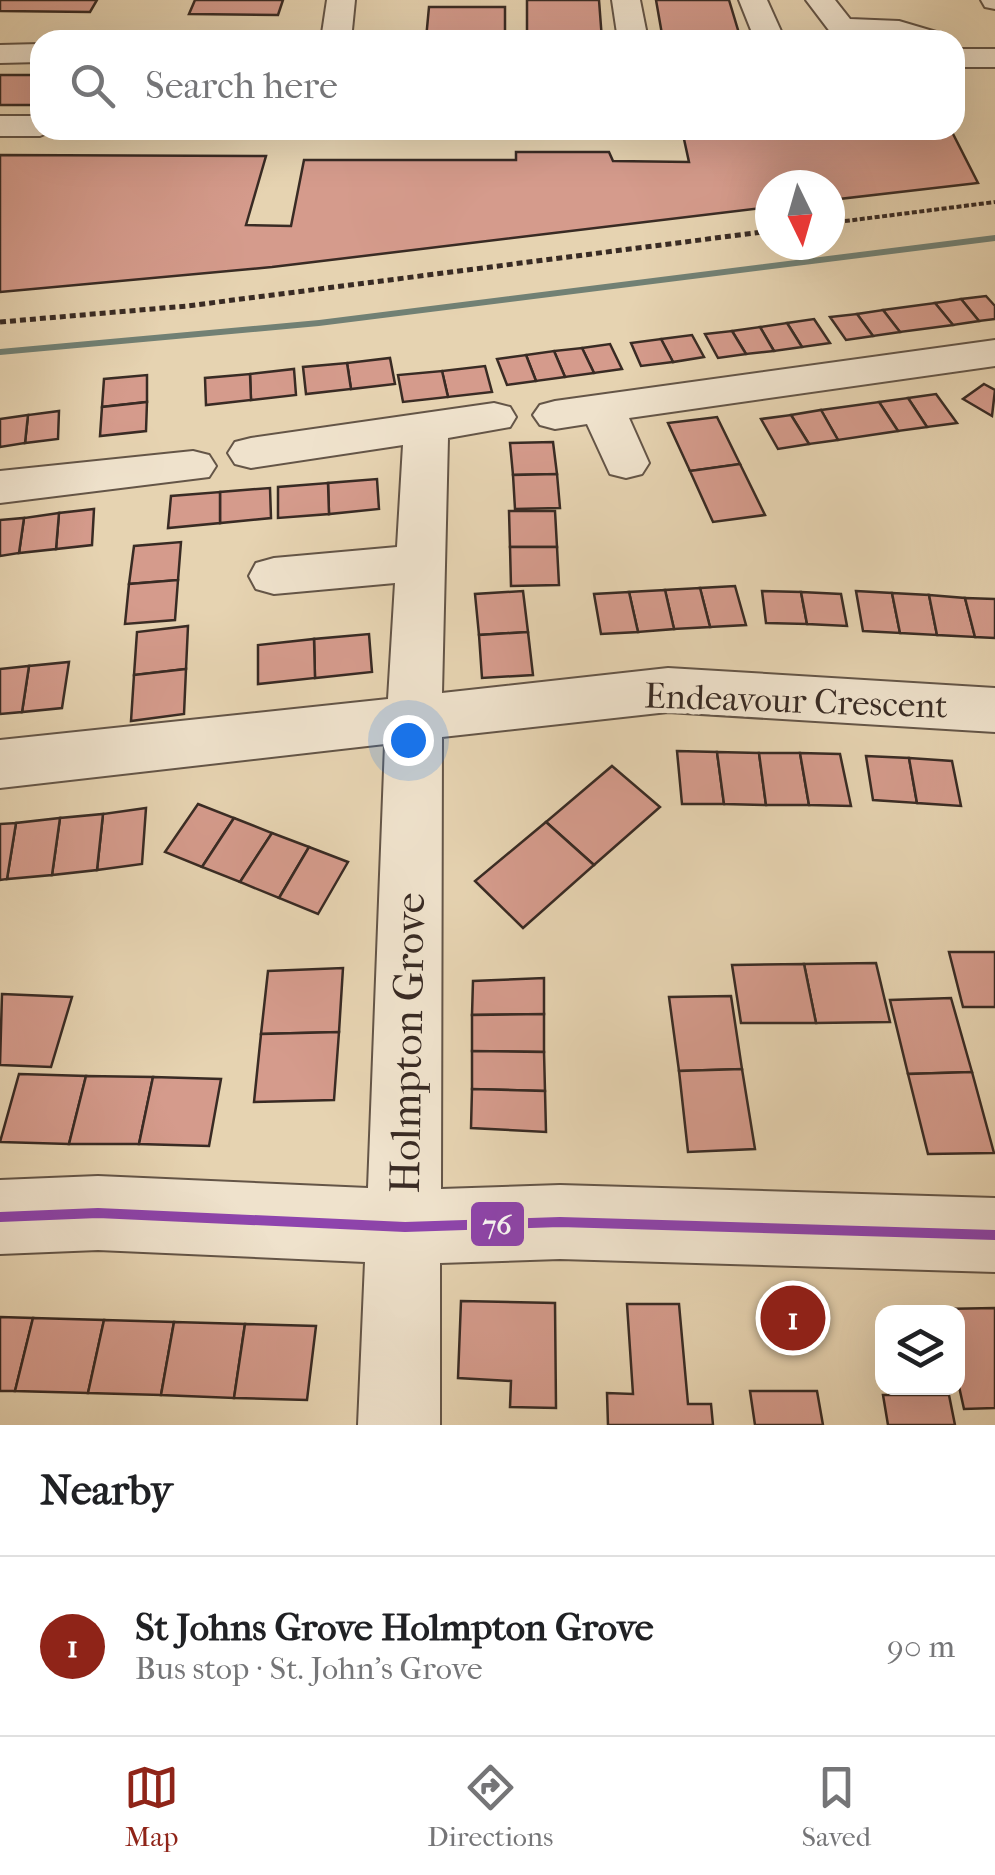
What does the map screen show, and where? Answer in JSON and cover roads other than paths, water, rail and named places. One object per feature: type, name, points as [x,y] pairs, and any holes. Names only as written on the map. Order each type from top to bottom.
[{"type":"street","points":[[338,30],[342,0]]},
{"type":"street","points":[[626,0],[631,30]]},
{"type":"street","points":[[752,0],[766,30]]},
{"type":"street","points":[[820,0],[841,27],[899,30]]},
{"type":"street","points":[[0,54],[30,53]]},
{"type":"street","points":[[965,58],[995,58]]},
{"type":"street","points":[[0,126],[30,126]]},
{"type":"street","points":[[555,415],[995,353]]},
{"type":"street","points":[[602,409],[626,463]]},
{"type":"street","points":[[250,453],[494,417]]},
{"type":"street","name":"Holmpton Grove","points":[[398,1425],[414,721],[426,426]]},
{"type":"street","points":[[0,486],[141,489],[194,466]]},
{"type":"street","points":[[274,576],[420,563]]},
{"type":"street","name":"Endeavour Crescent","points":[[0,764],[668,690],[995,710]]},
{"type":"street","points":[[0,1216],[98,1212],[405,1227],[560,1222],[995,1235]]},
{"type":"waterway","points":[[0,352],[319,323],[995,238]]},
{"type":"place","name":"St Johns Grove Holmpton Grove","points":[[793,1318]]}]
